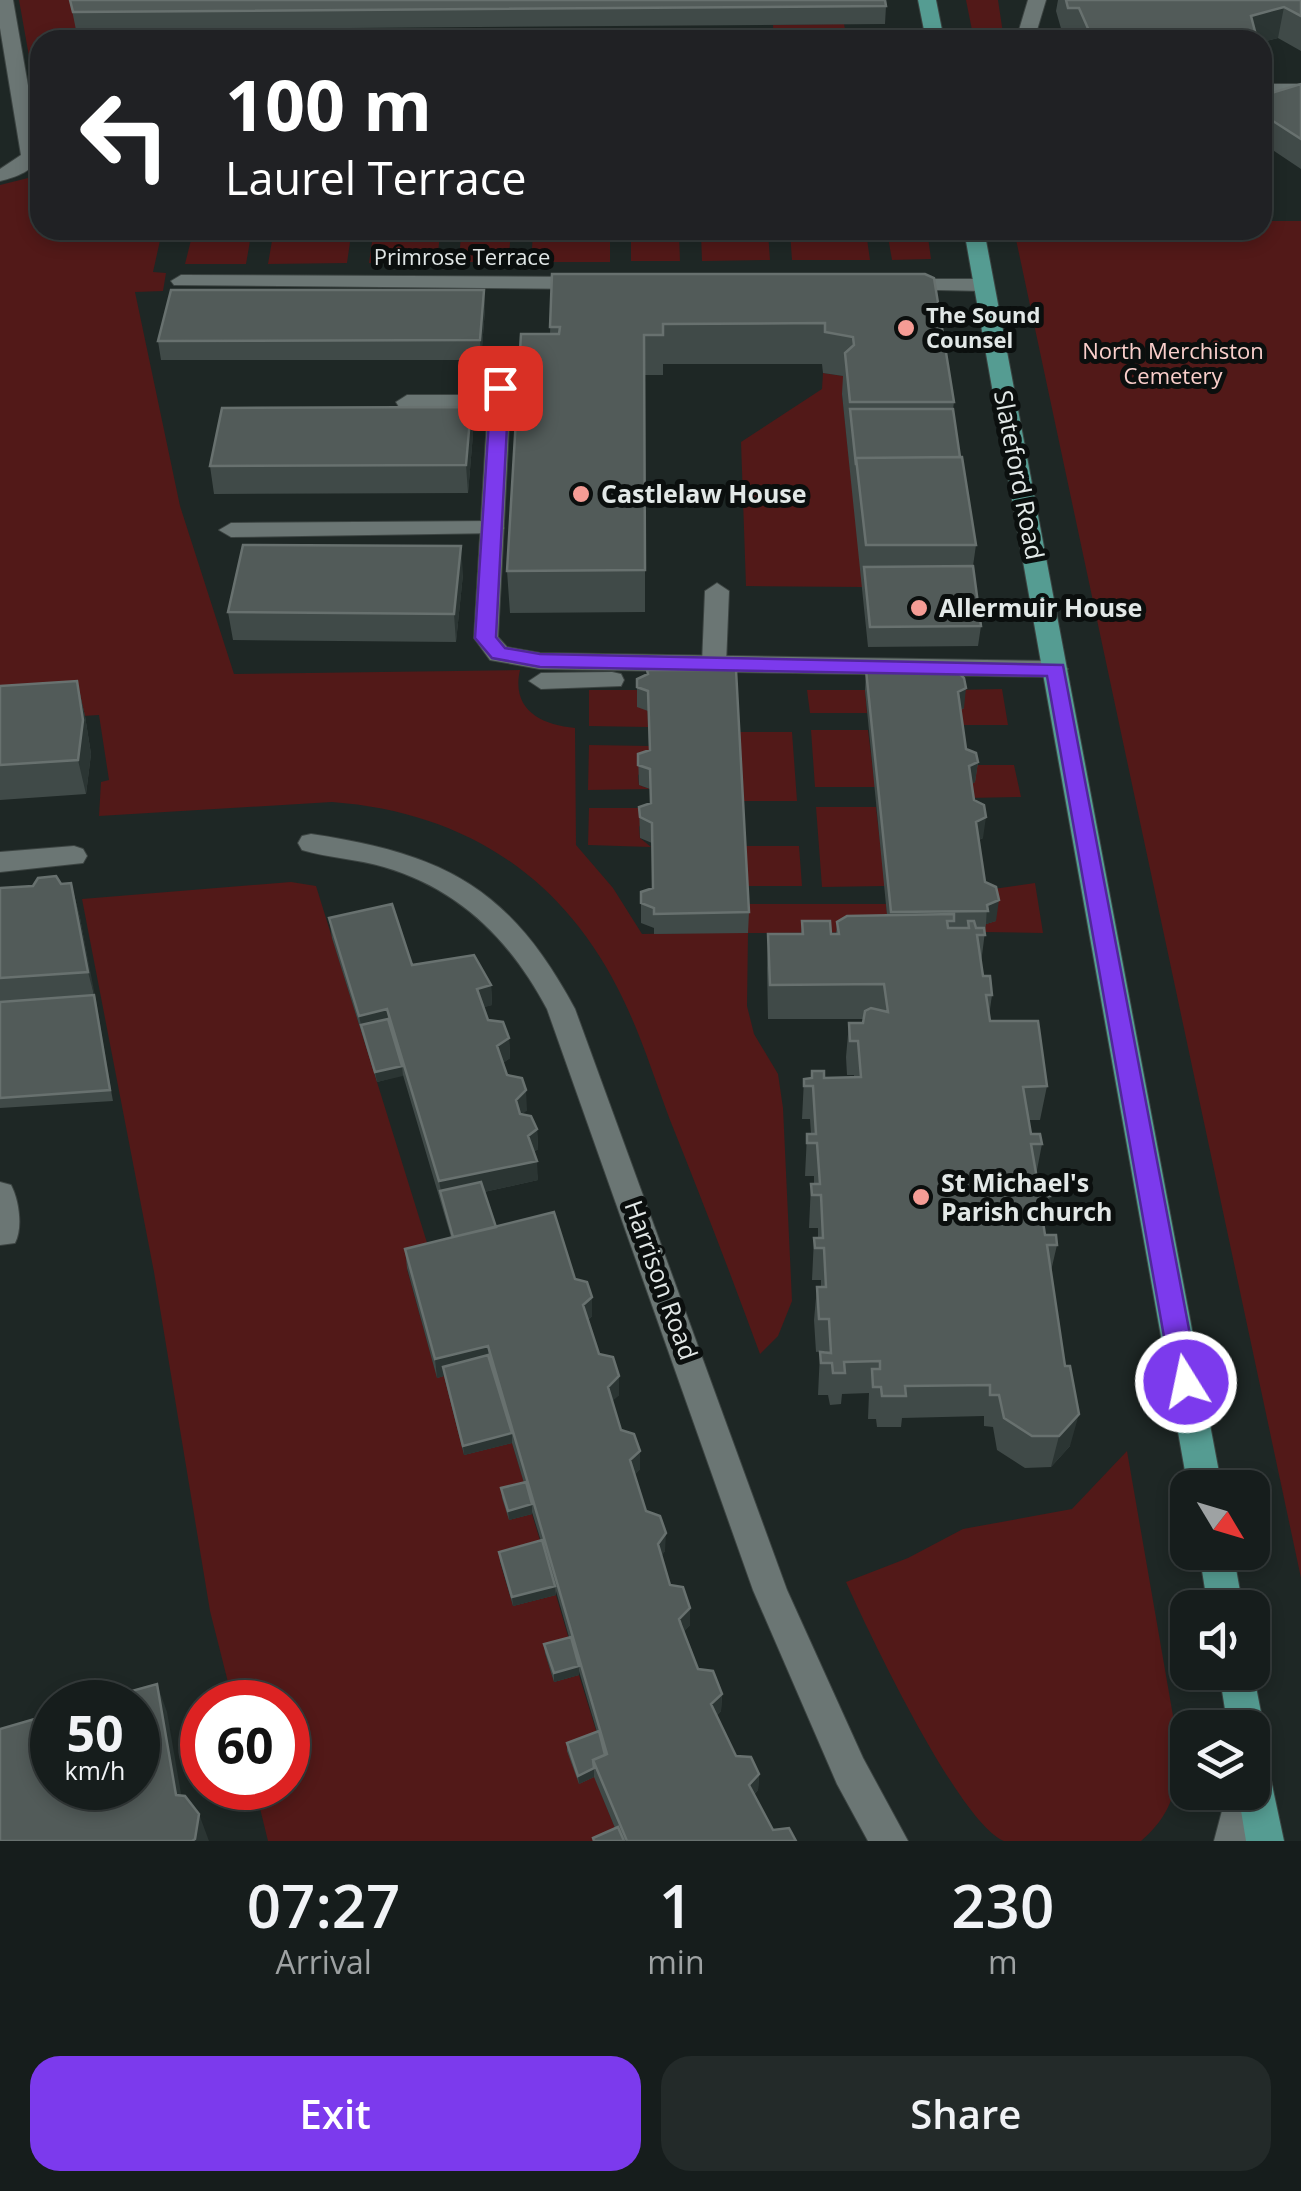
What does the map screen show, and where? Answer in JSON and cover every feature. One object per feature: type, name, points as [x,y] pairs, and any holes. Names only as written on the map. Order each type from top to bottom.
[{"type":"main road","points":[[927,0],[933,30]]},
{"type":"main road","name":"Slateford Road","points":[[976,240],[1202,1470]]},
{"type":"main road","points":[[1260,1810],[1265,1841]]},
{"type":"street","points":[[4,0],[30,151]]},
{"type":"street","points":[[1027,30],[1037,0]]},
{"type":"street","points":[[1272,89],[1301,89]]},
{"type":"street","points":[[0,175],[12,172],[30,158]]},
{"type":"street","name":"Primrose Terrace","points":[[181,281],[602,283]]},
{"type":"street","points":[[883,285],[983,285]]},
{"type":"street","points":[[407,402],[500,395],[486,638],[499,654],[540,661],[1056,670]]},
{"type":"street","points":[[230,530],[492,528]]},
{"type":"street","points":[[714,664],[717,591]]},
{"type":"street","points":[[541,682],[708,678],[757,664]]},
{"type":"street","name":"Harrison Road","points":[[311,843],[374,852],[448,880],[491,910],[520,939],[540,968],[562,1008],[770,1590],[850,1772],[889,1841]]},
{"type":"street","points":[[0,862],[74,856]]},
{"type":"street","points":[[0,1194],[4,1234]]},
{"type":"street","points":[[1233,1841],[1241,1810]]},
{"type":"green space","points":[[19,0],[80,0],[88,30],[30,30],[30,62]]},
{"type":"green space","points":[[966,0],[998,0],[1002,30],[972,30]]},
{"type":"green space","points":[[844,24],[845,30],[773,30],[773,25]]},
{"type":"green space","points":[[30,178],[30,240],[160,240],[153,272],[166,273],[163,291],[135,292],[180,506],[234,674],[520,670],[518,684],[524,705],[540,719],[575,728],[576,845],[613,888],[642,934],[747,932],[747,904],[886,904],[889,932],[748,933],[747,1006],[754,1034],[778,1074],[783,1108],[792,1301],[778,1336],[760,1354],[623,999],[572,918],[541,886],[506,859],[467,837],[380,808],[332,802],[99,816],[101,782],[109,780],[99,715],[0,721],[0,185]]},
{"type":"green space","name":"North Merchiston Cemetery","points":[[1272,221],[1301,221],[1301,1578],[1016,240],[1272,240]]},
{"type":"green space","points":[[191,240],[250,240],[246,264],[185,264]]},
{"type":"green space","points":[[272,240],[350,240],[347,263],[268,264]]},
{"type":"green space","points":[[372,240],[439,240],[437,262],[369,263]]},
{"type":"green space","points":[[461,240],[510,240],[508,262],[459,262]]},
{"type":"green space","points":[[533,240],[610,240],[610,262],[531,262]]},
{"type":"green space","points":[[631,240],[679,240],[680,261],[631,261]]},
{"type":"green space","points":[[701,240],[769,240],[770,260],[702,261]]},
{"type":"green space","points":[[791,240],[867,240],[870,260],[792,260]]},
{"type":"green space","points":[[889,240],[928,240],[931,259],[892,260]]},
{"type":"green space","points":[[823,373],[850,377],[842,394],[863,587],[746,586],[741,442],[822,389]]},
{"type":"green space","points":[[1002,689],[1008,725],[957,725],[954,690]]},
{"type":"green space","points":[[589,690],[647,690],[648,727],[589,726]]},
{"type":"green space","points":[[807,690],[865,690],[867,713],[810,713]]},
{"type":"green space","points":[[811,730],[868,730],[875,787],[815,787]]},
{"type":"green space","points":[[738,732],[792,732],[797,801],[742,801]]},
{"type":"green space","points":[[589,745],[649,746],[650,770],[638,775],[639,785],[650,789],[588,790]]},
{"type":"green space","points":[[963,765],[1014,765],[1021,797],[968,798]]},
{"type":"green space","points":[[816,807],[876,807],[885,886],[822,887]]},
{"type":"green space","points":[[589,808],[650,808],[639,827],[640,838],[651,847],[588,845]]},
{"type":"green space","points":[[744,846],[799,846],[802,886],[746,886]]},
{"type":"green space","points":[[291,882],[316,886],[433,1262],[407,1269],[437,1377],[444,1376],[464,1455],[512,1443],[527,1492],[509,1520],[532,1514],[543,1550],[500,1562],[513,1606],[556,1595],[571,1646],[545,1653],[554,1682],[579,1675],[599,1740],[594,1776],[618,1835],[605,1841],[268,1841],[260,1810],[310,1810],[310,1680],[227,1680],[210,1611],[154,1272],[82,899]]},
{"type":"green space","points":[[1035,883],[1043,933],[984,932],[984,925],[995,921],[979,891]]},
{"type":"green space","points":[[1127,1451],[1172,1710],[1170,1802],[1159,1822],[1141,1841],[1004,1841],[985,1827],[963,1800],[916,1723],[846,1582],[908,1558],[963,1529],[1072,1509]]},
{"type":"building","points":[[70,0],[885,0],[886,6],[73,12]]},
{"type":"building","points":[[1066,0],[1301,0],[1301,16],[1284,7],[1251,16],[1255,30],[1089,30],[1079,8],[1068,8]]},
{"type":"building","points":[[1301,84],[1301,139],[1272,120],[1272,93]]},
{"type":"building","points":[[552,274],[925,274],[934,278],[954,402],[850,402],[845,353],[854,345],[853,337],[825,332],[825,323],[663,324],[663,335],[644,335],[645,570],[507,571],[521,334],[559,334],[560,327],[550,327]]},
{"type":"building","points":[[171,290],[484,290],[480,340],[158,341]]},
{"type":"building","points":[[471,407],[466,465],[210,466],[222,408]]},
{"type":"building","points":[[850,409],[953,409],[960,457],[856,458],[856,465]]},
{"type":"building","points":[[962,457],[976,545],[866,545],[856,458]]},
{"type":"building","points":[[243,545],[461,546],[454,614],[228,612]]},
{"type":"building","name":"Allermuir House","points":[[973,566],[981,626],[870,627],[864,567]]},
{"type":"building","points":[[647,670],[736,670],[749,912],[654,914],[654,908],[641,903],[641,892],[653,888],[652,823],[640,817],[639,807],[651,803],[650,769],[638,765],[638,754],[650,750],[648,691],[637,687],[637,679],[648,674]]},
{"type":"building","points":[[866,670],[956,670],[964,678],[966,688],[958,692],[966,749],[976,753],[978,762],[969,766],[974,800],[984,805],[986,817],[976,822],[985,882],[996,887],[999,900],[987,905],[988,911],[891,912]]},
{"type":"building","points":[[77,681],[83,720],[78,760],[0,765],[0,686]]},
{"type":"building","points":[[56,876],[61,884],[71,883],[88,972],[0,978],[0,888],[33,886],[38,878]]},
{"type":"building","points":[[392,904],[412,965],[474,955],[491,985],[477,989],[488,1020],[503,1022],[509,1038],[497,1046],[507,1075],[522,1078],[526,1090],[516,1100],[520,1114],[531,1116],[537,1129],[528,1136],[537,1161],[439,1181],[387,1009],[359,1016],[329,918]]},
{"type":"building","name":"St Michael's Parish church","points":[[954,914],[954,921],[947,921],[948,928],[969,928],[968,921],[974,921],[976,928],[984,928],[985,935],[977,935],[983,976],[990,976],[992,995],[986,995],[990,1021],[1038,1021],[1047,1086],[1023,1087],[1031,1134],[1040,1134],[1042,1144],[1031,1144],[1038,1185],[1047,1185],[1050,1196],[1039,1196],[1045,1235],[1056,1235],[1057,1245],[1047,1245],[1065,1366],[1070,1366],[1079,1414],[1059,1436],[1032,1436],[1004,1418],[999,1395],[990,1395],[990,1385],[905,1386],[906,1396],[882,1396],[881,1387],[873,1387],[872,1369],[880,1369],[880,1361],[844,1362],[845,1373],[833,1373],[832,1363],[821,1363],[820,1352],[831,1353],[829,1319],[819,1319],[817,1287],[826,1287],[824,1248],[815,1248],[814,1238],[823,1238],[821,1195],[812,1195],[811,1184],[820,1184],[817,1143],[807,1143],[807,1134],[816,1134],[813,1086],[804,1086],[804,1079],[812,1078],[812,1071],[824,1071],[824,1078],[861,1077],[858,1041],[850,1041],[849,1023],[863,1023],[865,1011],[871,1008],[888,1012],[884,984],[770,985],[768,934],[803,934],[802,921],[830,921],[831,934],[839,934],[837,922],[847,916]]},
{"type":"building","points":[[94,995],[110,1090],[0,1098],[0,1002]]},
{"type":"building","points":[[388,1019],[402,1066],[375,1072],[361,1025]]},
{"type":"building","points":[[481,1182],[496,1227],[453,1237],[440,1191]]},
{"type":"building","points":[[554,1212],[575,1279],[587,1282],[592,1297],[583,1305],[599,1354],[613,1357],[619,1376],[608,1387],[621,1430],[634,1434],[640,1451],[630,1460],[646,1511],[660,1516],[666,1533],[658,1544],[670,1585],[683,1587],[690,1608],[679,1619],[681,1625],[698,1669],[713,1671],[722,1694],[711,1704],[736,1756],[751,1757],[759,1774],[749,1785],[773,1830],[789,1828],[796,1841],[627,1841],[593,1760],[607,1754],[488,1346],[435,1359],[405,1249]]},
{"type":"building","points":[[488,1355],[512,1433],[463,1446],[443,1367]]},
{"type":"building","points":[[526,1482],[532,1504],[508,1511],[501,1488]]},
{"type":"building","points":[[542,1540],[555,1586],[512,1597],[499,1552]]},
{"type":"building","points":[[571,1637],[579,1666],[554,1673],[544,1644]]},
{"type":"building","points":[[160,1702],[180,1810],[196,1810],[199,1814],[195,1839],[0,1841],[0,1729],[30,1720],[30,1810],[160,1810]]},
{"type":"building","points":[[599,1731],[605,1755],[593,1760],[594,1768],[578,1776],[567,1743]]},
{"type":"building","points":[[618,1827],[624,1841],[594,1841],[593,1838]]},
{"type":"place","name":"The Sound Counsel","points":[[906,328]]},
{"type":"place","name":"Castlelaw House","points":[[581,494]]},
{"type":"place","name":"Allermuir House","points":[[919,608]]},
{"type":"place","name":"St Michael's Parish church","points":[[921,1197]]},
{"type":"route","points":[[500,388],[486,638],[499,654],[516,660],[540,661],[1056,670],[1186,1382]]}]
